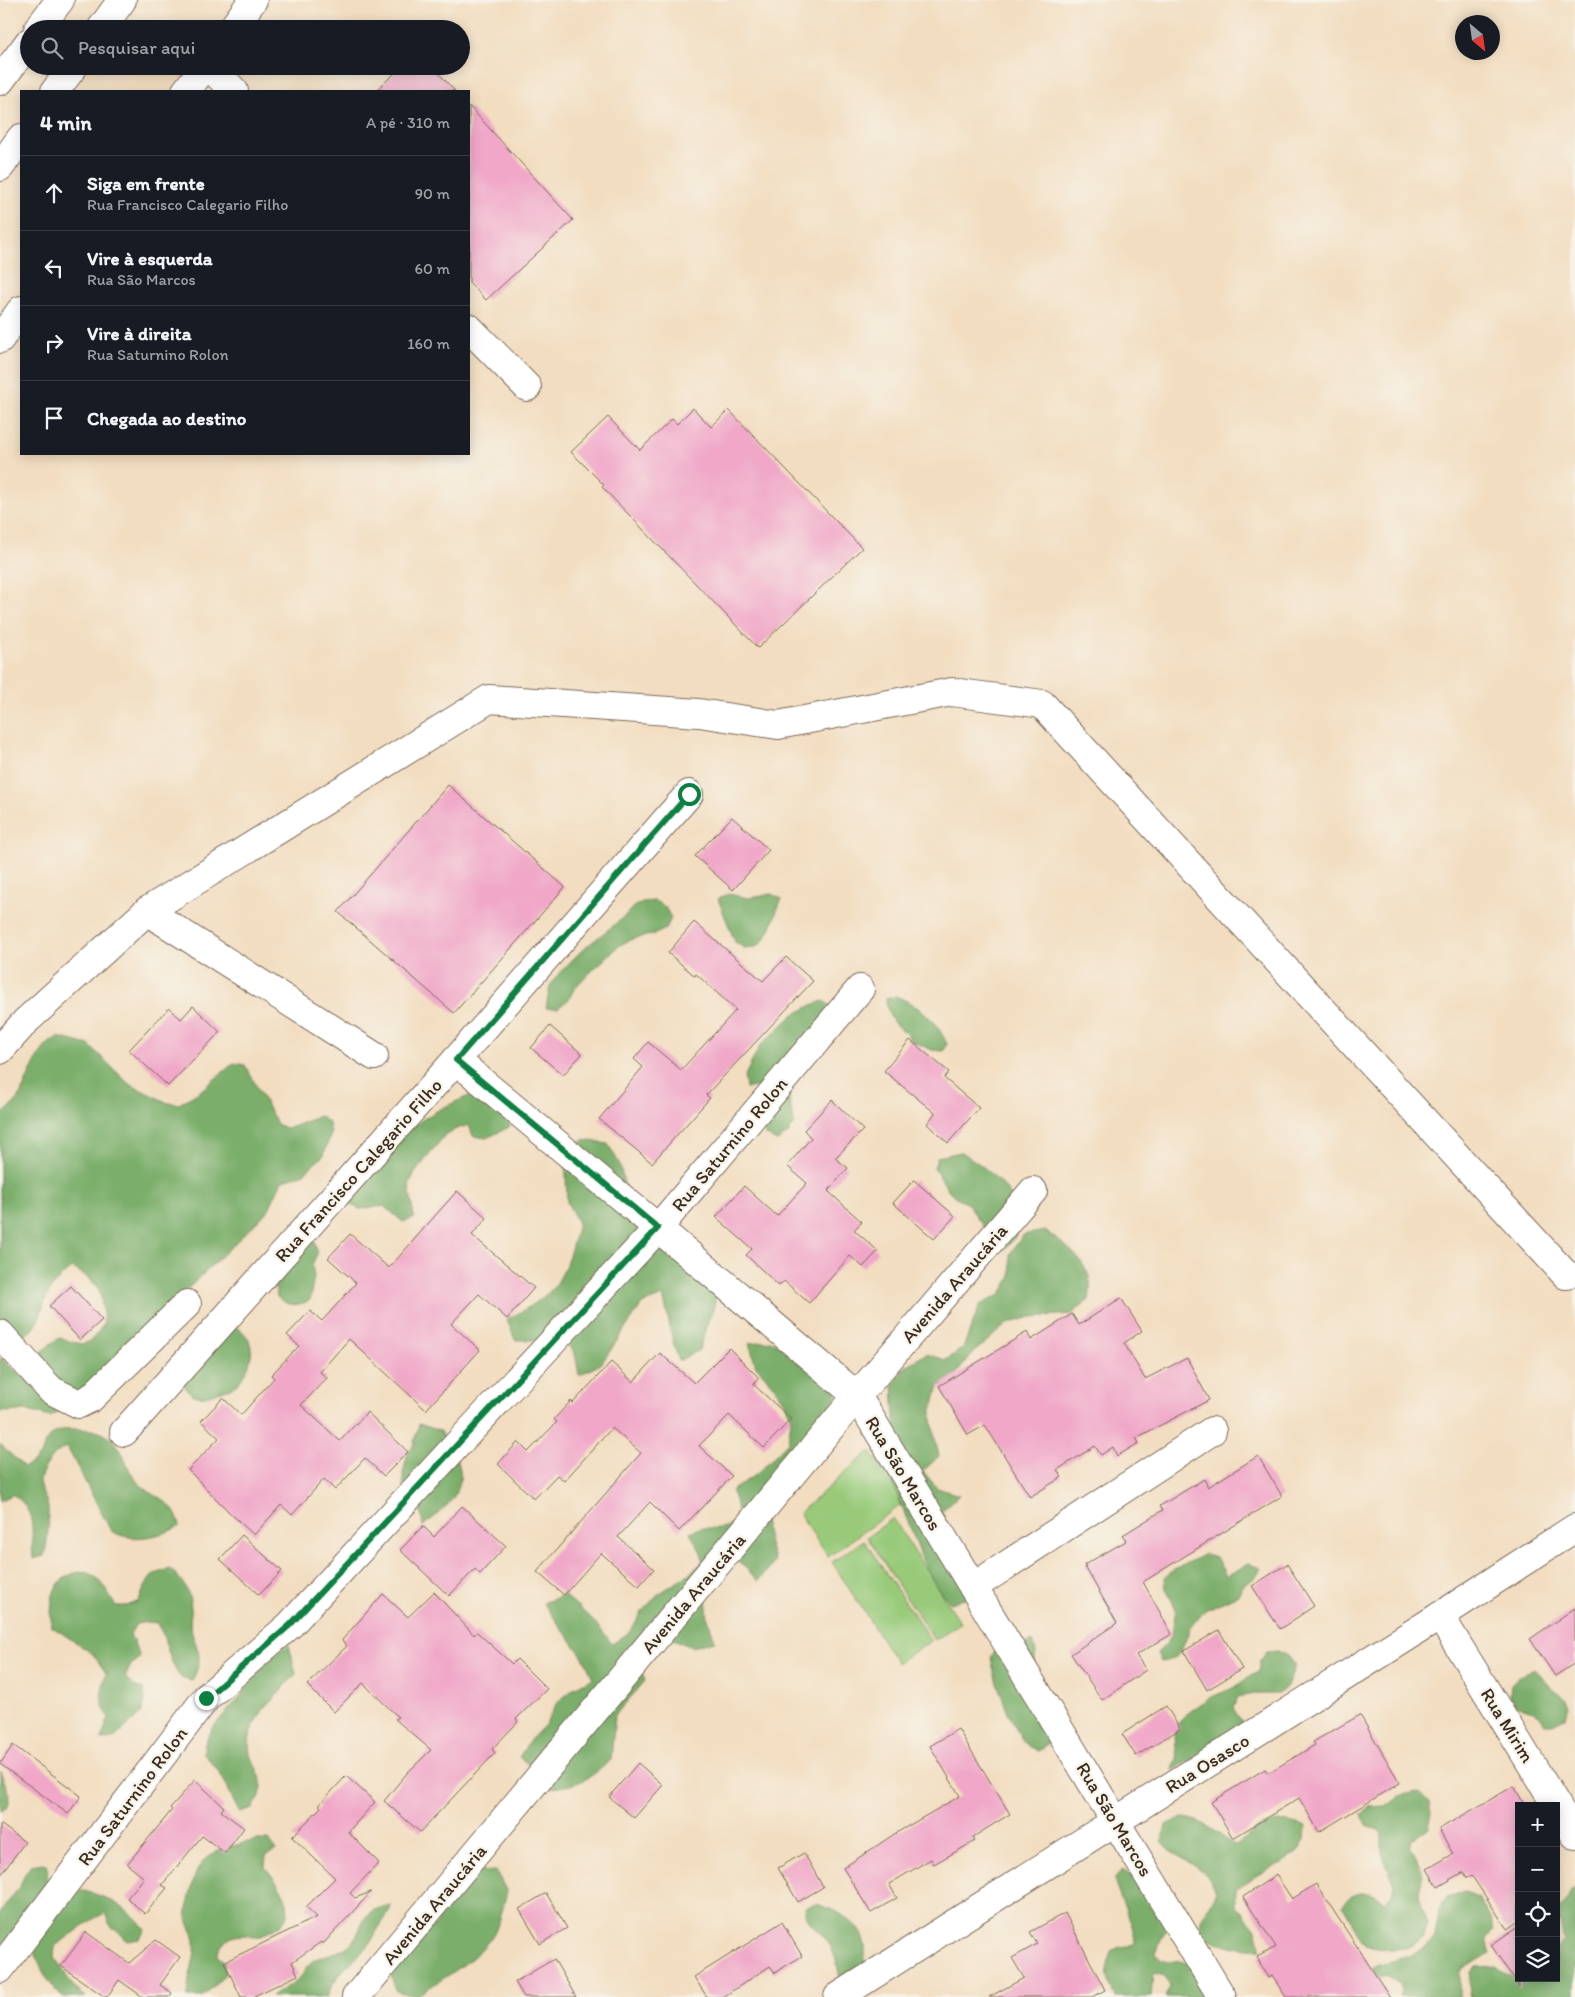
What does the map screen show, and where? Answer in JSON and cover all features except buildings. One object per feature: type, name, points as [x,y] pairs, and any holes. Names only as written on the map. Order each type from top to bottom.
[{"type":"main road","points":[[45,20],[60,0]]},
{"type":"main road","points":[[108,20],[122,0]]},
{"type":"main road","points":[[239,20],[253,0]]},
{"type":"main road","points":[[0,81],[20,54]]},
{"type":"main road","points":[[57,90],[68,75]]},
{"type":"main road","points":[[187,90],[198,75]]},
{"type":"main road","points":[[218,75],[233,90]]},
{"type":"main road","points":[[0,167],[20,139]]},
{"type":"main road","points":[[0,339],[20,311]]},
{"type":"main road","points":[[470,329],[527,387]]},
{"type":"main road","points":[[0,1050],[26,1021],[147,912],[489,700],[699,712],[778,725],[952,692],[1042,704],[1566,1275]]},
{"type":"main road","name":"Rua Francisco Calegario Filho","points":[[124,1432],[456,1060],[689,794]]},
{"type":"main road","points":[[147,912],[374,1056]]},
{"type":"main road","name":"Rua Saturnino Rolon","points":[[0,1969],[206,1698],[290,1625],[658,1228],[860,989]]},
{"type":"main road","name":"Rua São Marcos","points":[[456,1060],[857,1396],[1222,1997]]},
{"type":"main road","name":"Avenida Araucária","points":[[356,1997],[857,1396],[1033,1191]]},
{"type":"main road","points":[[0,1334],[52,1390],[80,1404],[92,1398],[187,1304]]},
{"type":"main road","points":[[973,1587],[1212,1432]]},
{"type":"main road","name":"Rua Osasco","points":[[838,1997],[1440,1616],[1575,1528]]},
{"type":"main road","name":"Rua Mirim","points":[[1440,1616],[1575,1834]]},
{"type":"green space","points":[[728,894],[749,898],[771,894],[782,899],[766,936],[757,946],[744,948],[735,942],[718,899]]},
{"type":"green space","points":[[655,901],[665,907],[671,918],[666,929],[655,934],[632,939],[620,945],[582,980],[574,989],[569,999],[558,1008],[546,1008],[550,986],[580,952],[625,916],[633,907],[643,902]]},
{"type":"green space","points":[[896,996],[927,1015],[938,1027],[947,1044],[944,1051],[932,1050],[910,1040],[907,1034],[893,1022],[886,999]]},
{"type":"green space","points":[[823,1001],[833,1007],[791,1087],[789,1099],[794,1123],[788,1134],[777,1141],[765,1135],[762,1123],[762,1087],[746,1088],[744,1077],[760,1046],[793,1015]]},
{"type":"green space","points":[[58,1037],[89,1045],[129,1084],[168,1103],[179,1104],[199,1092],[234,1063],[245,1065],[277,1124],[287,1129],[320,1116],[329,1123],[331,1134],[323,1156],[304,1173],[282,1181],[268,1211],[65,1408],[50,1417],[28,1411],[0,1412],[0,1358],[18,1373],[30,1366],[48,1346],[60,1338],[81,1344],[90,1341],[104,1324],[101,1296],[99,1290],[90,1280],[73,1268],[61,1277],[47,1295],[40,1317],[32,1330],[27,1334],[17,1336],[0,1331],[0,1116],[19,1097],[34,1064],[44,1048]]},
{"type":"green space","points":[[482,1091],[515,1116],[509,1127],[486,1138],[473,1136],[469,1125],[445,1135],[414,1174],[409,1185],[414,1218],[403,1222],[384,1206],[360,1209],[349,1204],[351,1192],[407,1131],[443,1108]]},
{"type":"green space","points":[[584,1140],[608,1144],[619,1163],[636,1227],[648,1245],[669,1254],[717,1284],[714,1307],[699,1350],[679,1361],[663,1296],[642,1304],[601,1364],[579,1375],[575,1354],[563,1336],[541,1340],[515,1340],[507,1319],[537,1302],[553,1288],[561,1275],[568,1257],[578,1223],[567,1202],[565,1152]]},
{"type":"green space","points":[[961,1152],[999,1181],[1010,1194],[1017,1208],[1020,1222],[1016,1236],[1004,1249],[992,1245],[968,1204],[958,1199],[949,1191],[934,1168],[937,1157]]},
{"type":"green space","points":[[1045,1231],[1071,1250],[1086,1269],[1090,1282],[1089,1300],[1072,1314],[1031,1317],[1007,1324],[972,1354],[957,1373],[939,1386],[931,1412],[939,1456],[923,1471],[937,1488],[959,1495],[942,1511],[972,1597],[950,1603],[936,1586],[925,1566],[892,1481],[897,1454],[893,1385],[906,1366],[926,1354],[946,1360],[963,1348],[980,1305],[1000,1295],[1011,1277],[1010,1254],[1023,1235]]},
{"type":"green space","points":[[304,1239],[315,1242],[317,1254],[312,1265],[314,1276],[310,1300],[300,1304],[289,1304],[277,1297],[275,1286],[268,1278]]},
{"type":"green space","points":[[235,1326],[246,1335],[251,1347],[250,1360],[245,1373],[239,1383],[233,1387],[208,1395],[194,1395],[182,1382]]},
{"type":"green space","points":[[771,1341],[843,1379],[825,1421],[764,1518],[768,1541],[775,1562],[758,1581],[743,1565],[724,1552],[706,1595],[708,1619],[715,1641],[691,1647],[669,1637],[638,1659],[645,1681],[615,1715],[611,1760],[584,1780],[570,1785],[551,1788],[537,1771],[519,1757],[531,1739],[546,1724],[556,1704],[574,1688],[593,1678],[583,1657],[543,1603],[564,1595],[590,1618],[612,1644],[630,1632],[641,1613],[657,1595],[703,1562],[700,1550],[690,1532],[700,1528],[720,1528],[729,1525],[736,1517],[736,1506],[731,1491],[758,1473],[788,1442],[791,1419],[785,1402],[756,1366],[749,1343]]},
{"type":"green space","points":[[419,1424],[440,1431],[455,1455],[460,1470],[460,1479],[455,1495],[437,1515],[423,1526],[418,1495],[404,1496],[403,1474],[408,1452],[413,1446]]},
{"type":"green space","points":[[65,1429],[96,1431],[113,1440],[120,1449],[136,1480],[167,1503],[177,1516],[180,1526],[154,1536],[137,1538],[119,1535],[111,1531],[67,1447],[57,1453],[48,1463],[40,1481],[40,1487],[48,1506],[47,1538],[44,1556],[33,1559],[30,1515],[21,1501],[12,1494],[0,1501],[0,1444],[24,1467],[34,1462],[42,1453],[45,1442],[53,1434]]},
{"type":"green space","points":[[870,1451],[906,1501],[828,1557],[799,1513]]},
{"type":"green space","points":[[893,1518],[960,1623],[934,1640],[867,1537]]},
{"type":"green space","points":[[864,1540],[931,1641],[897,1663],[832,1562]]},
{"type":"green space","points":[[1205,1554],[1216,1557],[1226,1576],[1248,1564],[1261,1568],[1255,1578],[1243,1584],[1238,1595],[1205,1610],[1190,1629],[1181,1651],[1174,1659],[1161,1662],[1157,1653],[1172,1634],[1176,1609],[1166,1589],[1165,1577],[1174,1570]]},
{"type":"green space","points":[[170,1569],[182,1582],[188,1592],[191,1603],[191,1630],[199,1656],[197,1671],[192,1681],[181,1678],[170,1658],[158,1623],[136,1624],[130,1634],[140,1657],[131,1665],[125,1677],[133,1686],[144,1689],[145,1701],[141,1714],[114,1738],[101,1740],[109,1717],[102,1700],[106,1673],[93,1654],[51,1626],[53,1595],[65,1578],[83,1572],[99,1580],[116,1606],[127,1606],[139,1601],[149,1579],[157,1573]]},
{"type":"green space","points":[[1033,1641],[1036,1652],[1034,1664],[1049,1744],[1038,1751],[1027,1745],[1022,1739],[1010,1717],[999,1689],[991,1656],[1000,1646],[1022,1646]]},
{"type":"green space","points":[[289,1645],[296,1674],[263,1710],[251,1731],[250,1755],[260,1776],[262,1787],[259,1799],[252,1808],[240,1812],[221,1775],[203,1753],[205,1744],[212,1729],[239,1698],[261,1668],[280,1650]]},
{"type":"green space","points":[[1278,1651],[1288,1656],[1295,1665],[1287,1687],[1278,1694],[1252,1694],[1238,1698],[1233,1708],[1245,1727],[1172,1771],[1177,1760],[1175,1736],[1178,1724],[1184,1716],[1209,1698],[1231,1689],[1258,1672],[1260,1661],[1267,1652]]},
{"type":"green space","points":[[1534,1669],[1553,1689],[1567,1700],[1570,1707],[1566,1717],[1553,1724],[1545,1724],[1535,1711],[1515,1706],[1510,1695],[1511,1685],[1520,1676]]},
{"type":"green space","points":[[0,1771],[10,1795],[8,1807],[0,1811]]},
{"type":"green space","points":[[1417,1792],[1430,1802],[1432,1812],[1429,1827],[1411,1840],[1409,1848],[1416,1857],[1423,1874],[1419,1891],[1421,1907],[1427,1923],[1422,1938],[1410,1946],[1395,1949],[1365,1945],[1342,1905],[1352,1896],[1362,1893],[1373,1894],[1384,1901],[1392,1894],[1394,1883],[1382,1853],[1382,1835],[1378,1830],[1366,1825],[1362,1814],[1369,1807],[1386,1806],[1399,1796]]},
{"type":"green space","points":[[1182,1818],[1203,1824],[1235,1846],[1268,1824],[1284,1822],[1306,1827],[1305,1840],[1298,1852],[1283,1863],[1253,1877],[1236,1889],[1236,1905],[1256,1929],[1262,1949],[1238,1948],[1200,1935],[1200,1922],[1213,1899],[1215,1891],[1213,1885],[1203,1872],[1172,1851],[1162,1841],[1165,1825]]},
{"type":"green space","points":[[257,1840],[269,1840],[276,1850],[266,1856],[265,1867],[282,1890],[288,1907],[287,1915],[283,1922],[274,1929],[260,1936],[239,1935],[228,1940],[217,1954],[224,1962],[225,1974],[202,1997],[188,1997],[195,1947],[194,1937],[186,1913],[193,1881],[198,1869],[211,1854],[230,1846]]},
{"type":"green space","points":[[43,1863],[48,1866],[44,1888],[22,1915],[10,1936],[0,1946],[0,1913],[20,1886],[31,1865]]},
{"type":"green space","points":[[1122,1870],[1137,1879],[1170,1923],[1162,1937],[1156,1954],[1164,1961],[1179,1961],[1195,1965],[1211,1997],[1165,1997],[1170,1987],[1165,1976],[1153,1973],[1151,1997],[1115,1997],[1108,1974],[1111,1951],[1120,1947],[1135,1945],[1133,1928],[1114,1880]]},
{"type":"green space","points":[[496,1871],[507,1892],[499,1922],[483,1948],[466,1963],[416,1996],[396,1991],[389,1970],[417,1934],[437,1924],[443,1901],[473,1872]]},
{"type":"green space","points":[[1575,1888],[1575,1997],[1469,1997],[1471,1972],[1477,1967],[1497,1966],[1509,1975],[1515,1976],[1515,1982],[1560,1982],[1560,1945],[1564,1941],[1560,1924],[1560,1908],[1566,1903],[1572,1889]]},
{"type":"green space","points":[[76,1890],[95,1894],[115,1903],[133,1915],[145,1930],[139,1939],[128,1941],[110,1925],[105,1913],[55,1946],[54,1957],[71,1983],[86,1997],[62,1997],[51,1985],[42,1970],[36,1955],[34,1939]]},
{"type":"green space","points":[[1465,1892],[1478,1897],[1491,1920],[1494,1930],[1486,1940],[1490,1953],[1463,1970],[1460,1975],[1460,1997],[1400,1997],[1402,1991],[1400,1983],[1385,1975],[1379,1977],[1373,1987],[1350,1997],[1346,1986],[1378,1964],[1410,1956],[1425,1948],[1435,1938],[1439,1911],[1447,1897]]},
{"type":"green space","points":[[816,1904],[847,1918],[859,1930],[863,1938],[865,1958],[863,1970],[841,1987],[837,1963],[831,1947],[806,1914],[805,1907]]},
{"type":"green space","points":[[391,1906],[388,1915],[370,1944],[339,1975],[327,1997],[271,1997],[300,1978],[308,1965],[313,1961],[348,1946],[354,1940],[367,1915],[372,1911]]},
{"type":"route","points":[[206,1698],[290,1625],[658,1228],[456,1060],[689,794]]}]
